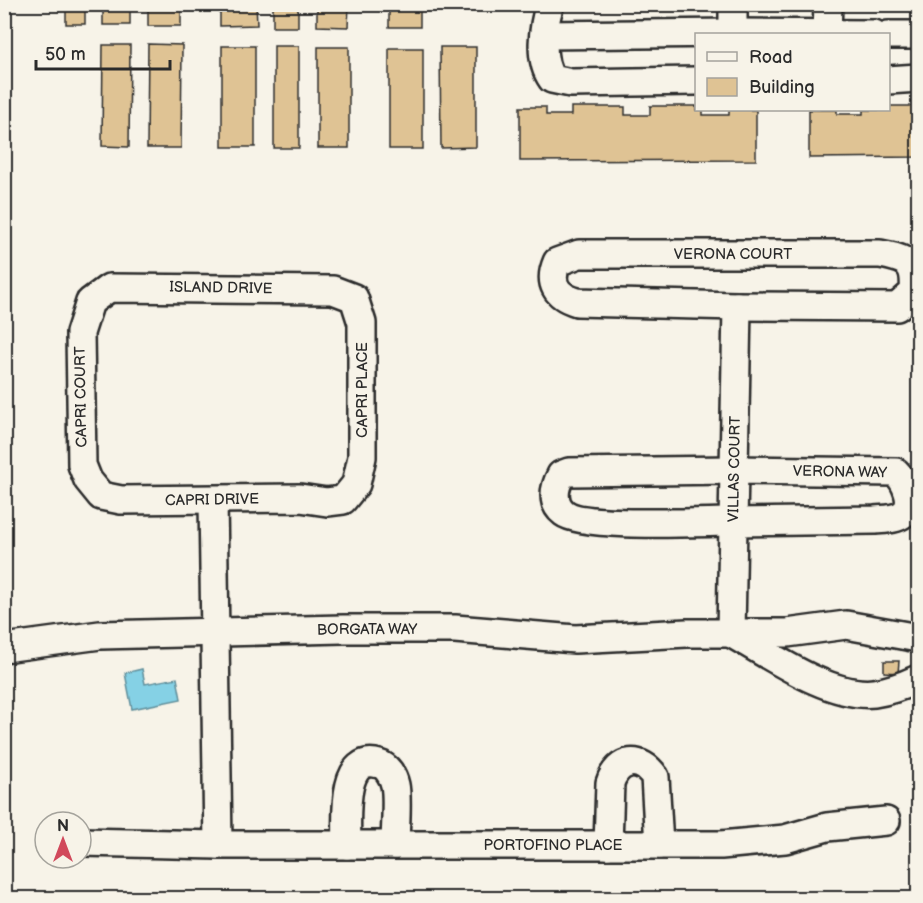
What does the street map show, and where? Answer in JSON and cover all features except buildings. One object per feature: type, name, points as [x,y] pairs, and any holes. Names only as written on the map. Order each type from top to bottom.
[{"type":"street","points":[[550,4],[544,35],[544,58],[547,72],[552,79],[572,83],[695,81]]},
{"type":"street","points":[[731,4],[734,33]]},
{"type":"street","points":[[827,33],[828,4]]},
{"type":"street","points":[[544,35],[695,34]]},
{"type":"street","points":[[890,35],[918,35]]},
{"type":"street","points":[[890,80],[918,78]]},
{"type":"street","name":"VERONA COURT","points":[[579,254],[880,254],[905,260],[914,271],[915,276],[914,292],[897,307],[737,306],[577,302],[561,296],[556,290],[554,268],[556,262],[579,254]]},
{"type":"street","name":"ISLAND DRIVE","points":[[109,288],[333,290]]},
{"type":"street","name":"CAPRI COURT","points":[[88,480],[82,465],[80,333],[90,302],[109,288]]},
{"type":"street","name":"CAPRI PLACE","points":[[333,290],[354,298],[362,323],[362,457],[356,484],[344,500]]},
{"type":"street","name":"VILLAS COURT","points":[[731,633],[737,306]]},
{"type":"street","name":"VERONA WAY","points":[[734,470],[896,472],[905,480],[909,502],[907,510],[902,515],[875,520],[624,523],[573,518],[562,512],[554,495],[561,475],[569,472],[734,470]]},
{"type":"street","name":"CAPRI DRIVE","points":[[88,480],[101,496],[121,500],[300,498],[327,502],[344,500]]},
{"type":"street","points":[[213,500],[218,845]]},
{"type":"street","name":"BORGATA WAY","points":[[4,648],[100,635],[344,628],[455,629],[575,639],[687,633],[787,633],[846,625],[918,638]]},
{"type":"street","name":"BORGATA WAY","points":[[731,633],[811,679],[846,692],[874,693],[918,679]]},
{"type":"street","points":[[608,845],[610,783],[613,773],[625,763],[639,762],[649,768],[655,777],[659,845]]},
{"type":"street","points":[[347,845],[349,789],[353,772],[365,763],[378,763],[388,769],[395,785],[395,845]]},
{"type":"street","name":"PORTOFINO PLACE","points":[[93,842],[218,845],[721,845],[786,839],[827,827],[886,820]]},
{"type":"water","points":[[142,669],[145,684],[177,678],[181,699],[132,709],[125,673]]}]
